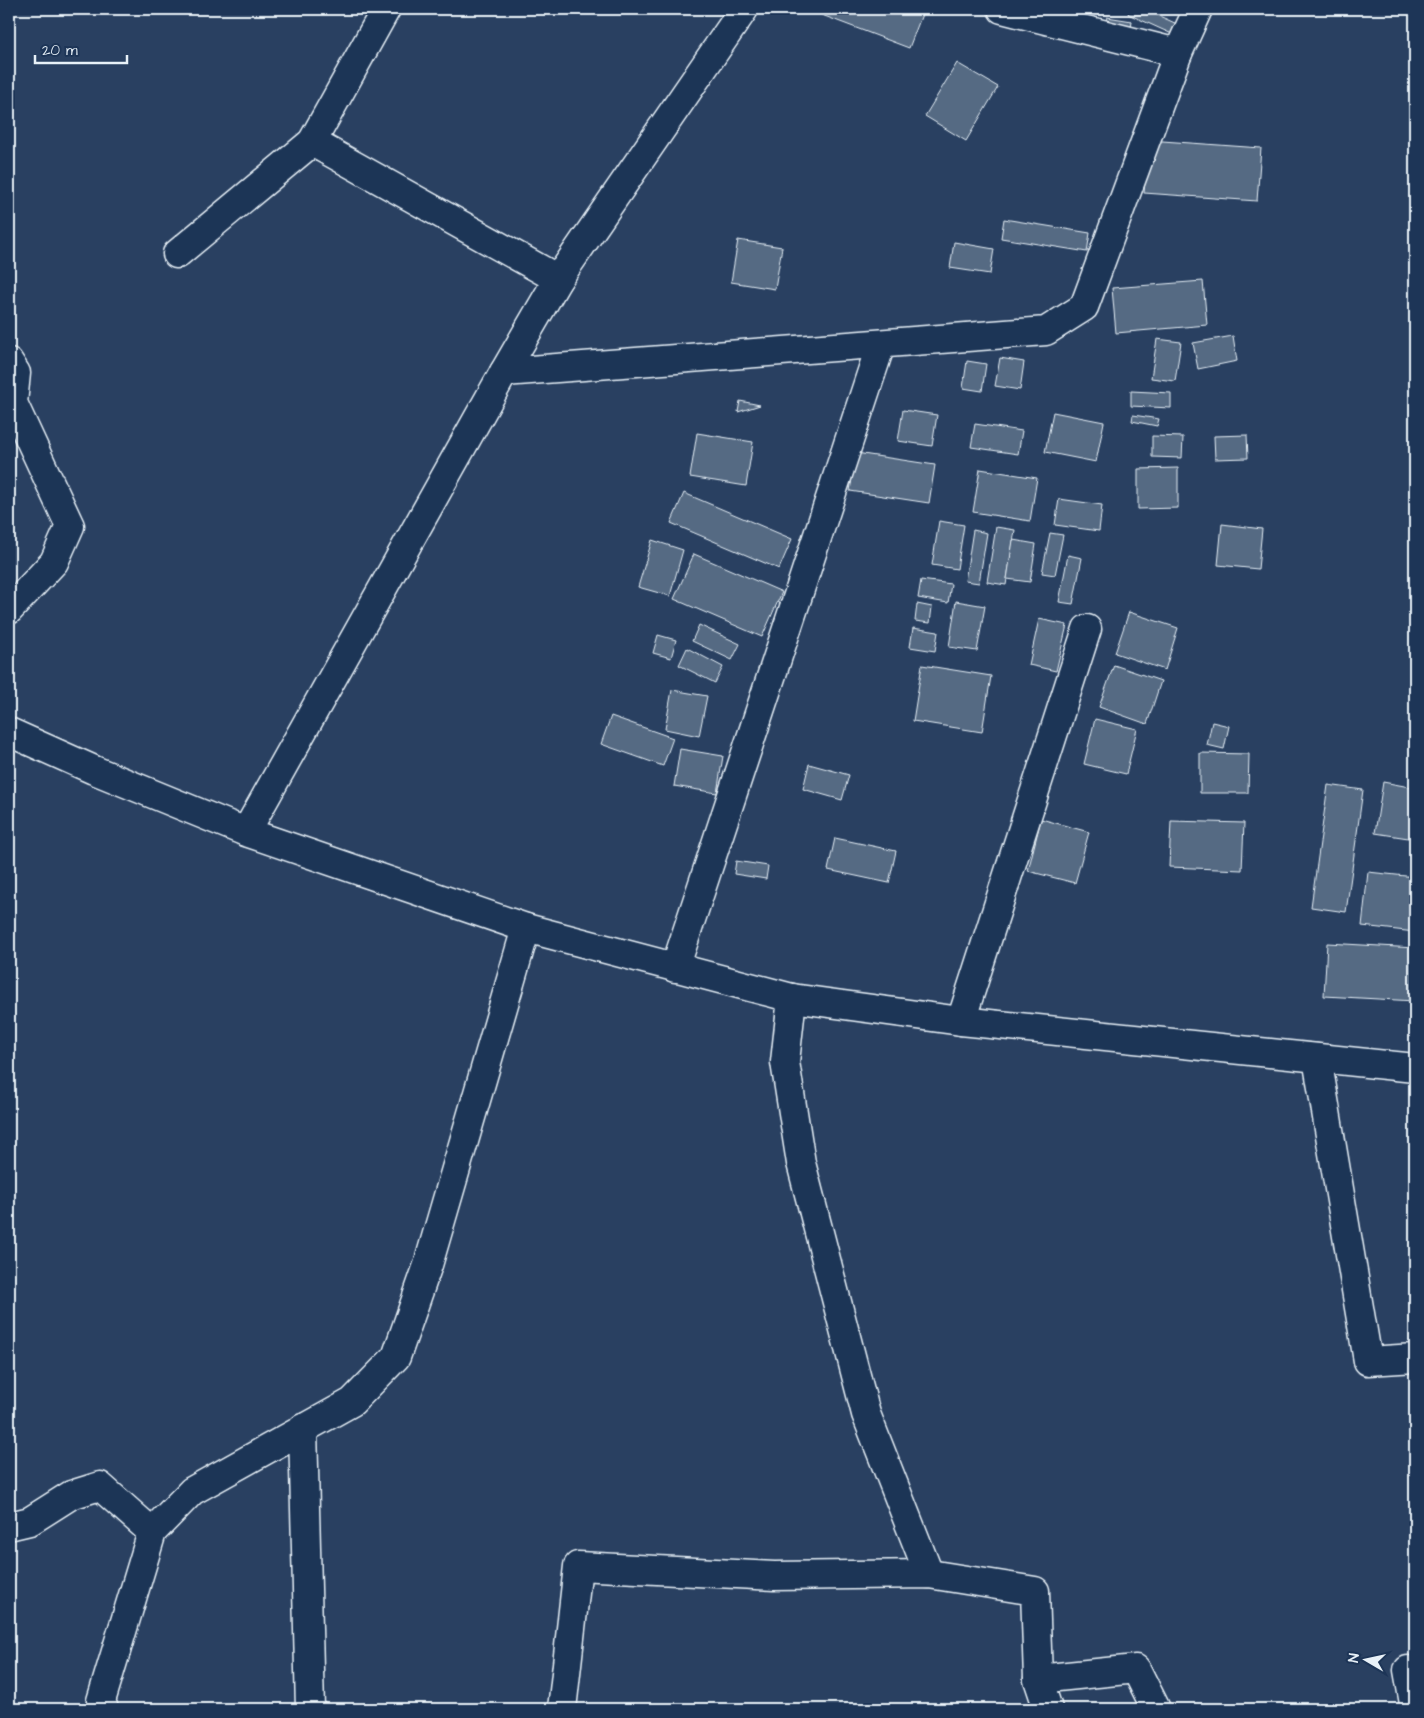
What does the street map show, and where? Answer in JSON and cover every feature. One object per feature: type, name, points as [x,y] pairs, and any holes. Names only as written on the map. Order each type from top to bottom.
[{"type":"street","points":[[177,254],[312,142],[386,9]]},
{"type":"street","points":[[1002,9],[1178,54]]},
{"type":"street","points":[[504,372],[1046,331],[1084,308],[1178,54],[1198,9]]},
{"type":"street","points":[[246,832],[558,279],[735,12]]},
{"type":"street","points":[[312,142],[558,279]]},
{"type":"street","points":[[675,968],[881,344]]},
{"type":"street","points":[[9,362],[16,373],[13,403],[70,526],[54,562],[9,610]]},
{"type":"street","points":[[961,1021],[1087,629]]},
{"type":"street","points":[[9,732],[94,770],[246,832],[526,928],[792,998],[961,1021],[1415,1068]]},
{"type":"street","points":[[104,1709],[102,1701],[152,1532],[192,1491],[352,1402],[396,1357],[428,1265],[526,928]]},
{"type":"street","points":[[792,998],[786,1062],[801,1163],[866,1414],[929,1574]]},
{"type":"street","points":[[1316,1058],[1368,1361],[1415,1358]]},
{"type":"street","points":[[303,1428],[310,1709]]},
{"type":"street","points":[[9,1526],[30,1521],[71,1495],[100,1486],[152,1532]]},
{"type":"street","points":[[562,1709],[578,1566],[774,1576],[929,1574],[1035,1591],[1038,1679],[1048,1709]]},
{"type":"street","points":[[1038,1679],[1136,1669],[1156,1709]]},
{"type":"street","points":[[1408,1670],[1415,1709]]},
{"type":"building","points":[[806,9],[924,9],[909,48]]},
{"type":"building","points":[[1130,9],[1144,9],[1177,24],[1172,34],[1128,14]]},
{"type":"building","points":[[1107,17],[1132,21],[1130,38],[1104,34]]},
{"type":"building","points":[[957,63],[998,87],[966,141],[925,116]]},
{"type":"building","points":[[1148,140],[1261,148],[1257,201],[1144,193]]},
{"type":"building","points":[[1004,219],[1090,233],[1087,252],[1001,238]]},
{"type":"building","points":[[738,240],[782,247],[775,289],[731,282]]},
{"type":"building","points":[[954,242],[994,249],[990,274],[950,268]]},
{"type":"building","points":[[1203,281],[1207,325],[1116,333],[1112,288]]},
{"type":"building","points":[[1233,336],[1237,361],[1198,369],[1193,343]]},
{"type":"building","points":[[1157,339],[1181,342],[1175,381],[1151,378]]},
{"type":"building","points":[[1000,358],[1024,362],[1020,390],[995,386]]},
{"type":"building","points":[[967,361],[986,364],[982,391],[963,388]]},
{"type":"building","points":[[1131,391],[1171,393],[1171,408],[1131,406]]},
{"type":"building","points":[[740,401],[760,405],[738,412]]},
{"type":"building","points":[[903,410],[937,415],[932,446],[898,441]]},
{"type":"building","points":[[1053,412],[1104,422],[1096,462],[1045,452]]},
{"type":"building","points":[[1133,415],[1159,419],[1157,426],[1132,421]]},
{"type":"building","points":[[975,424],[1022,431],[1018,454],[971,447]]},
{"type":"building","points":[[697,433],[753,442],[746,486],[690,477]]},
{"type":"building","points":[[1247,435],[1248,458],[1215,459],[1214,436]]},
{"type":"building","points":[[1152,436],[1183,437],[1182,458],[1152,457]]},
{"type":"building","points":[[856,453],[935,465],[929,503],[850,491]]},
{"type":"building","points":[[1178,468],[1178,508],[1138,509],[1138,469]]},
{"type":"building","points":[[980,469],[1037,478],[1030,521],[973,512]]},
{"type":"building","points":[[684,493],[792,539],[779,569],[671,523]]},
{"type":"building","points":[[1059,499],[1102,505],[1099,531],[1055,525]]},
{"type":"building","points":[[939,521],[964,525],[957,569],[932,565]]},
{"type":"building","points":[[1222,524],[1262,529],[1258,569],[1218,565]]},
{"type":"building","points":[[996,527],[1015,530],[1006,585],[987,582]]},
{"type":"building","points":[[973,530],[987,533],[979,583],[965,581]]},
{"type":"building","points":[[1050,533],[1063,535],[1055,575],[1042,573]]},
{"type":"building","points":[[652,540],[683,550],[670,596],[638,587]]},
{"type":"building","points":[[1013,540],[1036,544],[1030,582],[1007,579]]},
{"type":"building","points":[[694,554],[782,592],[762,637],[674,599]]},
{"type":"building","points":[[1068,555],[1082,558],[1073,604],[1059,602]]},
{"type":"building","points":[[921,580],[951,584],[948,603],[918,598]]},
{"type":"building","points":[[956,601],[985,606],[977,651],[949,647]]},
{"type":"building","points":[[917,604],[932,607],[930,623],[915,621]]},
{"type":"building","points":[[1129,612],[1178,628],[1165,670],[1115,653]]},
{"type":"building","points":[[1039,619],[1067,625],[1056,671],[1029,665]]},
{"type":"building","points":[[699,625],[740,644],[732,660],[692,641]]},
{"type":"building","points":[[913,628],[938,632],[935,651],[910,647]]},
{"type":"building","points":[[658,635],[676,640],[671,658],[653,653]]},
{"type":"building","points":[[687,648],[723,667],[715,683],[679,665]]},
{"type":"building","points":[[922,665],[991,676],[982,732],[913,721]]},
{"type":"building","points":[[1114,665],[1161,681],[1147,724],[1099,707]]},
{"type":"building","points":[[672,690],[707,696],[699,736],[665,729]]},
{"type":"building","points":[[611,716],[673,738],[663,766],[601,744]]},
{"type":"building","points":[[1095,719],[1137,729],[1126,774],[1084,764]]},
{"type":"building","points":[[1212,722],[1229,726],[1224,749],[1207,745]]},
{"type":"building","points":[[680,749],[723,756],[717,793],[674,786]]},
{"type":"building","points":[[1200,753],[1249,754],[1248,793],[1200,793]]},
{"type":"building","points":[[809,764],[849,775],[842,800],[803,789]]},
{"type":"building","points":[[1383,782],[1415,788],[1415,839],[1375,833]]},
{"type":"building","points":[[1328,785],[1363,790],[1346,912],[1311,907]]},
{"type":"building","points":[[1041,819],[1089,832],[1075,883],[1028,871]]},
{"type":"building","points":[[1171,821],[1244,823],[1242,870],[1169,867]]},
{"type":"building","points":[[835,838],[896,851],[889,883],[828,870]]},
{"type":"building","points":[[736,861],[768,866],[766,879],[734,874]]},
{"type":"building","points":[[1368,872],[1415,877],[1415,932],[1362,926]]},
{"type":"building","points":[[1327,943],[1415,948],[1415,1001],[1324,996]]}]
